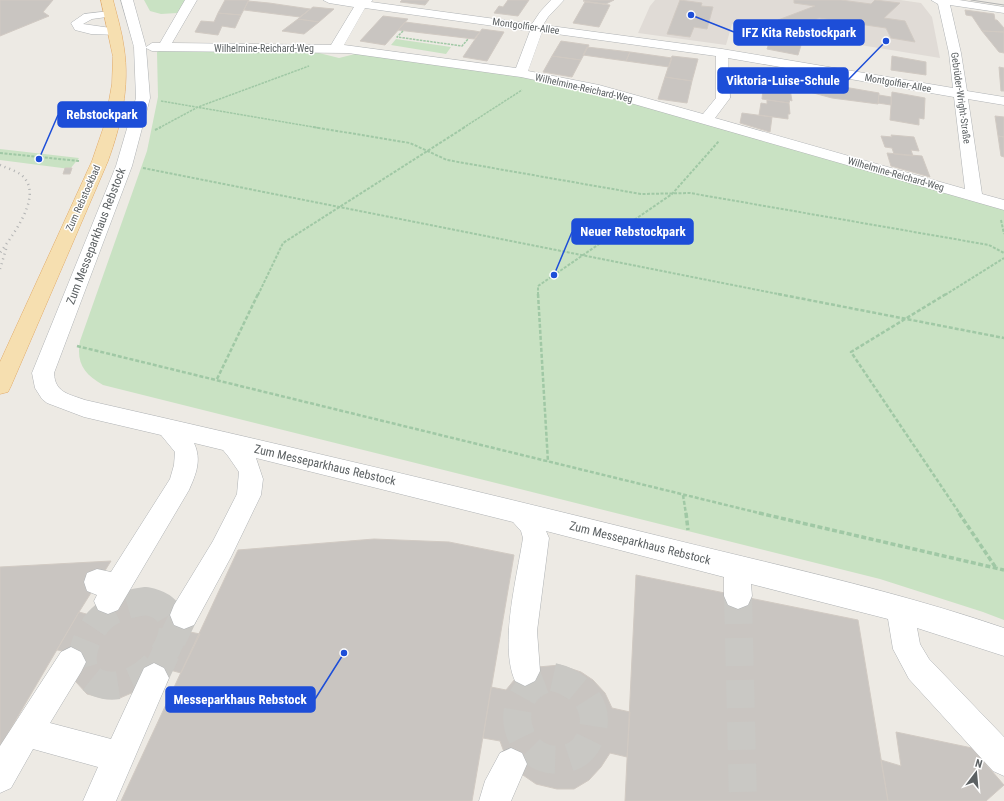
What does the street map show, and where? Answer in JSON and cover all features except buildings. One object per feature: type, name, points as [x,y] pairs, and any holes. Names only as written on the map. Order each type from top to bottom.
[{"type":"main road","name":"Zum Rebstockbad","points":[[0,386],[104,150],[115,111],[118,89],[119,55],[106,0]]},
{"type":"street","name":"Zum Messeparkhaus Rebstock","points":[[128,0],[140,47],[143,98],[124,166],[43,373],[42,383],[46,391],[52,397],[84,408],[231,444],[361,473],[737,567],[900,609],[956,625],[1004,642]]},
{"type":"street","name":"Wilhelmine-Reichard-Weg","points":[[191,0],[158,47],[336,48],[521,73],[574,84],[651,104],[1004,205]]},
{"type":"street","name":"Montgolfier-Allee","points":[[329,0],[364,2],[722,53],[1004,101]]},
{"type":"street","points":[[521,73],[536,33],[536,27],[544,12],[558,0]]},
{"type":"street","points":[[941,0],[1004,10]]},
{"type":"street","name":"Gebrüder-Wright-Straße","points":[[941,0],[955,53],[974,196]]},
{"type":"street","points":[[336,48],[364,2]]},
{"type":"street","points":[[110,14],[93,15],[82,19],[77,23],[79,27],[87,29],[114,32]]},
{"type":"street","points":[[469,35],[479,19]]},
{"type":"street","points":[[706,120],[724,98],[722,53]]},
{"type":"street","points":[[108,589],[180,483],[187,466],[188,452],[168,428]]},
{"type":"street","points":[[184,615],[222,548],[249,495],[252,486],[251,472],[247,461],[231,444]]},
{"type":"street","points":[[520,513],[531,524],[536,538],[523,632],[525,671]]},
{"type":"street","points":[[737,567],[738,596]]},
{"type":"street","points":[[900,609],[907,649],[919,669],[1004,760]]},
{"type":"street","points":[[0,777],[26,732],[71,662]]},
{"type":"street","points":[[99,801],[120,757],[154,678]]},
{"type":"street","points":[[26,732],[120,757]]},
{"type":"street","points":[[495,801],[497,793],[511,764]]},
{"type":"path","points":[[403,31],[397,37],[462,46],[469,35]]},
{"type":"path","points":[[152,131],[198,107],[310,66]]},
{"type":"path","points":[[217,379],[283,243],[336,207],[427,151],[542,77]]},
{"type":"path","points":[[143,98],[410,143],[447,160],[641,194],[690,193],[989,245],[1004,252]]},
{"type":"path","points":[[548,462],[538,286],[672,194],[732,128]]},
{"type":"path","points":[[0,153],[28,157],[82,161]]},
{"type":"path","points":[[138,166],[336,207],[1004,338]]},
{"type":"path","points":[[997,568],[851,352],[1004,258]]},
{"type":"path","points":[[73,345],[217,379],[683,495],[1004,570]]},
{"type":"path","points":[[683,495],[692,556]]},
{"type":"shaded area","points":[[655,0],[900,0],[921,3],[932,17],[940,58],[732,24],[726,45],[638,33],[650,6]]},
{"type":"green space","points":[[144,0],[186,0],[177,13],[161,14],[150,11]]},
{"type":"green space","points":[[396,39],[451,47],[446,54],[391,45]]},
{"type":"green space","points":[[307,50],[339,58],[359,53],[507,74],[585,89],[1004,210],[1004,620],[880,579],[103,385],[91,377],[83,367],[79,356],[80,341],[147,151],[158,97],[157,52]]},
{"type":"green space","points":[[0,149],[79,158],[70,169],[0,160]]},
{"type":"tunnel","points":[[738,596],[743,801]]},
{"type":"tunnel","points":[[146,601],[164,609],[172,622],[171,637],[164,654],[151,669],[134,680],[116,685],[98,683],[89,677],[83,660],[87,640],[97,622],[113,610],[129,604],[146,601]]},
{"type":"tunnel","points":[[154,678],[184,615]]},
{"type":"tunnel","points":[[553,677],[574,686],[583,693],[593,712],[594,722],[592,733],[586,745],[576,754],[564,759],[547,759],[533,752],[523,740],[518,726],[518,710],[523,696],[535,684],[553,677]]},
{"type":"tram line","points":[[971,0],[1004,5]]},
{"type":"railway","points":[[0,165],[24,177],[29,189],[27,208],[17,228],[0,253]]},
{"type":"railway","points":[[0,269],[7,246]]},
{"type":"place","name":"IFZ Kita Rebstockpark","points":[[691,15]]},
{"type":"place","name":"Viktoria-Luise-Schule","points":[[886,41]]},
{"type":"place","name":"Rebstockpark","points":[[39,159]]},
{"type":"place","name":"Neuer Rebstockpark","points":[[554,275]]},
{"type":"place","name":"Messeparkhaus Rebstock","points":[[344,653]]}]
